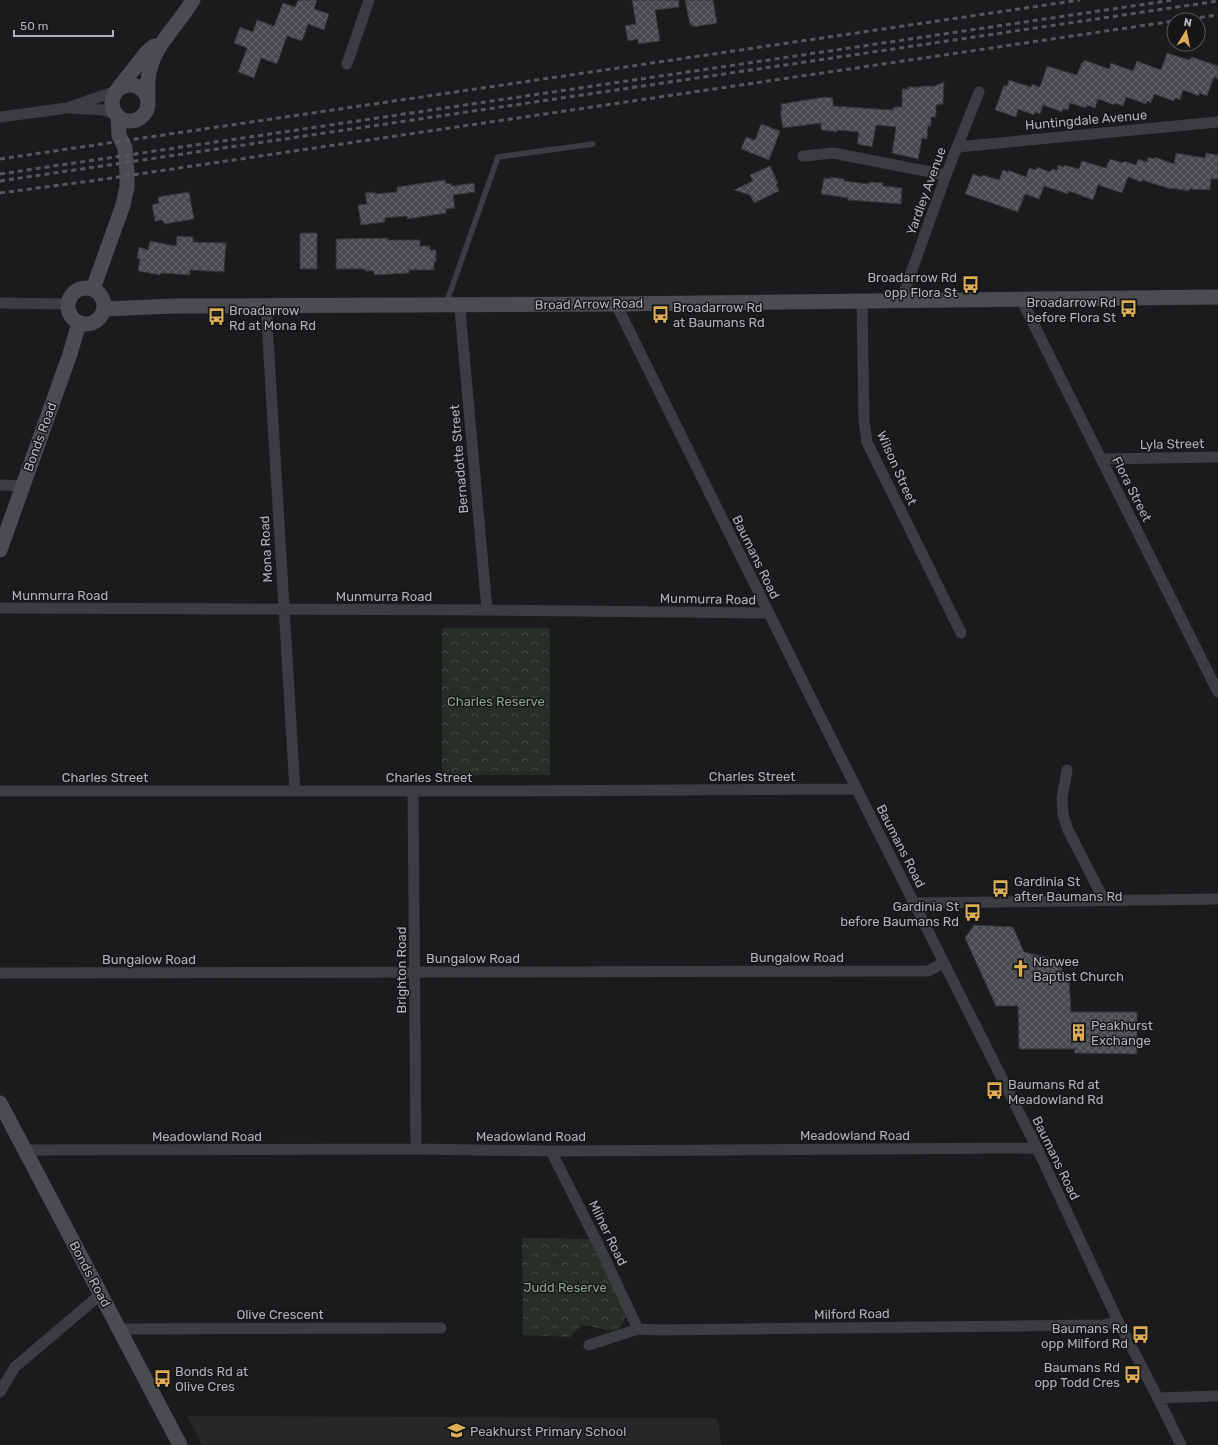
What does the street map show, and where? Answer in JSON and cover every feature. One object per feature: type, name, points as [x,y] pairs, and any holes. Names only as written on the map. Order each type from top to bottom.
[{"type":"main road","points":[[125,148],[132,131],[147,110],[149,102],[147,84],[149,70],[163,39],[192,0]]},
{"type":"main road","points":[[93,288],[125,197],[127,173],[125,148],[119,135],[117,115],[112,105],[113,96],[147,52],[163,39]]},
{"type":"main road","points":[[116,91],[124,85],[136,85],[143,89],[148,96]]},
{"type":"main road","points":[[117,115],[128,121],[140,119]]},
{"type":"main road","points":[[87,287],[93,288],[102,297],[104,310],[95,322],[90,324],[79,323],[70,316],[68,304],[69,298],[76,290],[87,287]]},
{"type":"main road","name":"Broad Arrow Road","points":[[104,310],[174,306],[616,304],[1218,297]]},
{"type":"main road","name":"Bonds Road","points":[[0,550],[70,354],[79,323]]},
{"type":"main road","name":"Bonds Road","points":[[0,1103],[180,1445]]},
{"type":"street","points":[[346,64],[369,0]]},
{"type":"street","points":[[67,108],[116,91]]},
{"type":"street","name":"Yardley Avenue","points":[[901,301],[946,175],[979,92]]},
{"type":"street","points":[[0,117],[67,108],[103,110],[117,115]]},
{"type":"street","name":"Huntingdale Avenue","points":[[957,147],[1218,122]]},
{"type":"street","points":[[803,156],[833,153],[946,175]]},
{"type":"street","name":"Flora Street","points":[[1021,299],[1218,692]]},
{"type":"street","name":"Wilson Street","points":[[862,301],[864,421],[867,442],[961,633]]},
{"type":"street","points":[[0,303],[68,304]]},
{"type":"street","name":"Baumans Road","points":[[616,304],[768,613],[944,962],[1036,1148],[1118,1321],[1181,1445]]},
{"type":"street","name":"Mona Road","points":[[266,305],[295,791]]},
{"type":"street","name":"Bernadotte Street","points":[[460,305],[487,610]]},
{"type":"street","name":"Lyla Street","points":[[1102,459],[1218,457]]},
{"type":"street","points":[[0,485],[23,486]]},
{"type":"street","name":"Munmurra Road","points":[[0,608],[768,613]]},
{"type":"street","points":[[1067,770],[1062,798],[1063,814],[1068,830],[1104,900]]},
{"type":"street","name":"Charles Street","points":[[0,791],[857,789]]},
{"type":"street","name":"Brighton Road","points":[[413,791],[416,1149]]},
{"type":"street","points":[[914,903],[1218,898]]},
{"type":"street","name":"Bungalow Road","points":[[0,973],[928,971],[944,962]]},
{"type":"street","name":"Meadowland Road","points":[[25,1150],[416,1149],[551,1151],[1036,1148]]},
{"type":"street","name":"Milner Road","points":[[551,1151],[601,1250],[638,1329]]},
{"type":"street","points":[[0,1392],[15,1367],[101,1294]]},
{"type":"street","name":"Milford Road","points":[[589,1345],[638,1329],[670,1330],[1104,1325],[1118,1321]]},
{"type":"street","name":"Olive Crescent","points":[[120,1329],[441,1328]]},
{"type":"street","points":[[1158,1398],[1218,1396]]},
{"type":"lane","points":[[446,305],[498,157],[593,144]]},
{"type":"shaded area","name":"Peakhurst Primary School","points":[[187,1416],[718,1418],[721,1445],[202,1445]]},
{"type":"green space","name":"Charles Reserve","points":[[442,628],[550,628],[550,775],[442,775]]},
{"type":"green space","name":"Judd Reserve","points":[[522,1238],[590,1239],[624,1310],[626,1316],[621,1327],[615,1330],[608,1330],[582,1326],[576,1330],[571,1337],[523,1335]]},
{"type":"building","points":[[298,0],[317,0],[314,9],[329,14],[324,30],[308,24],[302,41],[287,36],[277,64],[261,58],[254,78],[238,72],[247,48],[234,43],[240,27],[253,32],[257,20],[274,26],[283,3],[295,7]]},
{"type":"building","points":[[632,0],[679,0],[679,7],[655,10],[660,41],[638,44],[638,39],[628,41],[625,26],[636,24]]},
{"type":"building","points":[[685,0],[713,0],[717,23],[693,27],[693,25],[690,25]]},
{"type":"building","points":[[1167,53],[1189,60],[1192,57],[1218,66],[1218,79],[1214,77],[1207,96],[1199,93],[1199,96],[1183,90],[1180,100],[1175,98],[1174,101],[1154,94],[1151,103],[1147,101],[1146,104],[1126,97],[1123,106],[1115,103],[1114,105],[1098,99],[1095,108],[1087,105],[1086,108],[1070,103],[1068,110],[1063,109],[1062,112],[1043,105],[1040,114],[1035,112],[1034,115],[1018,109],[1016,117],[995,110],[1004,85],[1007,86],[1009,80],[1031,87],[1032,84],[1040,87],[1047,66],[1077,75],[1084,60],[1109,69],[1111,63],[1133,71],[1137,61],[1161,70]]},
{"type":"building","points":[[944,82],[943,104],[936,105],[936,117],[931,117],[931,126],[928,126],[927,139],[922,138],[918,159],[892,153],[896,127],[876,125],[872,147],[857,144],[859,132],[821,130],[821,123],[783,128],[780,111],[782,111],[781,104],[825,97],[833,98],[833,106],[893,110],[895,107],[902,107],[902,89],[908,89],[908,87],[935,86]]},
{"type":"building","points":[[761,124],[780,131],[769,160],[741,149],[746,137],[755,140]]},
{"type":"building","points":[[1176,153],[1205,158],[1206,153],[1218,155],[1218,179],[1211,179],[1210,190],[1189,189],[1189,191],[1171,189],[1142,180],[1141,182],[1128,177],[1122,193],[1098,185],[1093,200],[1069,191],[1068,194],[1044,186],[1039,199],[1025,194],[1018,212],[965,194],[973,174],[982,177],[983,175],[999,180],[1003,170],[1008,172],[1008,170],[1026,177],[1029,168],[1036,170],[1037,167],[1050,172],[1052,169],[1057,170],[1058,165],[1064,167],[1065,165],[1079,169],[1082,161],[1106,168],[1110,159],[1136,165],[1138,159],[1147,162],[1148,157],[1154,159],[1155,157],[1174,164]]},
{"type":"building","points":[[770,166],[778,183],[776,184],[779,191],[754,203],[750,195],[734,190],[753,181],[750,175]]},
{"type":"building","points":[[830,177],[844,179],[844,181],[869,184],[869,182],[883,183],[883,186],[902,188],[901,204],[848,200],[848,198],[821,194],[824,178],[830,179]]},
{"type":"building","points":[[445,180],[446,184],[451,183],[452,186],[474,183],[475,192],[453,195],[455,208],[446,209],[446,213],[407,219],[407,216],[385,218],[385,222],[361,225],[358,205],[367,204],[365,193],[375,192],[375,194],[397,192],[397,187]]},
{"type":"building","points":[[189,192],[194,219],[164,224],[163,220],[155,221],[152,205],[159,203],[158,197]]},
{"type":"building","points":[[300,233],[317,233],[317,269],[300,269]]},
{"type":"building","points":[[177,236],[193,237],[193,242],[226,243],[224,272],[190,270],[190,275],[161,273],[160,275],[138,271],[140,259],[137,258],[139,247],[148,250],[150,241],[176,246]]},
{"type":"building","points":[[388,238],[388,240],[420,240],[420,246],[430,246],[430,250],[436,250],[434,270],[409,270],[409,273],[374,275],[374,271],[365,271],[365,269],[336,269],[336,239]]},
{"type":"building","points":[[974,925],[1013,927],[1024,952],[1062,961],[1062,975],[1069,975],[1071,1012],[1137,1012],[1137,1054],[1074,1053],[1075,1049],[1019,1049],[1018,1006],[996,1006],[965,938]]},
{"type":"railway","points":[[0,159],[1080,0]]},
{"type":"railway","points":[[0,174],[1173,0]]},
{"type":"railway","points":[[0,181],[1218,1]]},
{"type":"railway","points":[[1206,17],[1218,15]]},
{"type":"railway","points":[[0,193],[98,180],[1166,22]]},
{"type":"place","name":"Broadarrow Rd opp Flora St","points":[[970,284]]},
{"type":"place","name":"Broadarrow Rd before Flora St","points":[[1129,309]]},
{"type":"place","name":"Broadarrow Rd at Baumans Rd","points":[[660,314]]},
{"type":"place","name":"Broadarrow Rd at Mona Rd","points":[[216,317]]},
{"type":"place","name":"Gardinia St after Baumans Rd","points":[[1001,888]]},
{"type":"place","name":"Gardinia St before Baumans Rd","points":[[972,913]]},
{"type":"place","name":"Narwee Baptist Church","points":[[1020,968]]},
{"type":"place","name":"Peakhurst Exchange","points":[[1078,1032]]},
{"type":"place","name":"Baumans Rd at Meadowland Rd","points":[[995,1091]]},
{"type":"place","name":"Baumans Rd opp Milford Rd","points":[[1141,1335]]},
{"type":"place","name":"Baumans Rd opp Todd Cres","points":[[1133,1374]]},
{"type":"place","name":"Bonds Rd at Olive Cres","points":[[162,1378]]},
{"type":"place","name":"Peakhurst Primary School","points":[[457,1431]]}]
